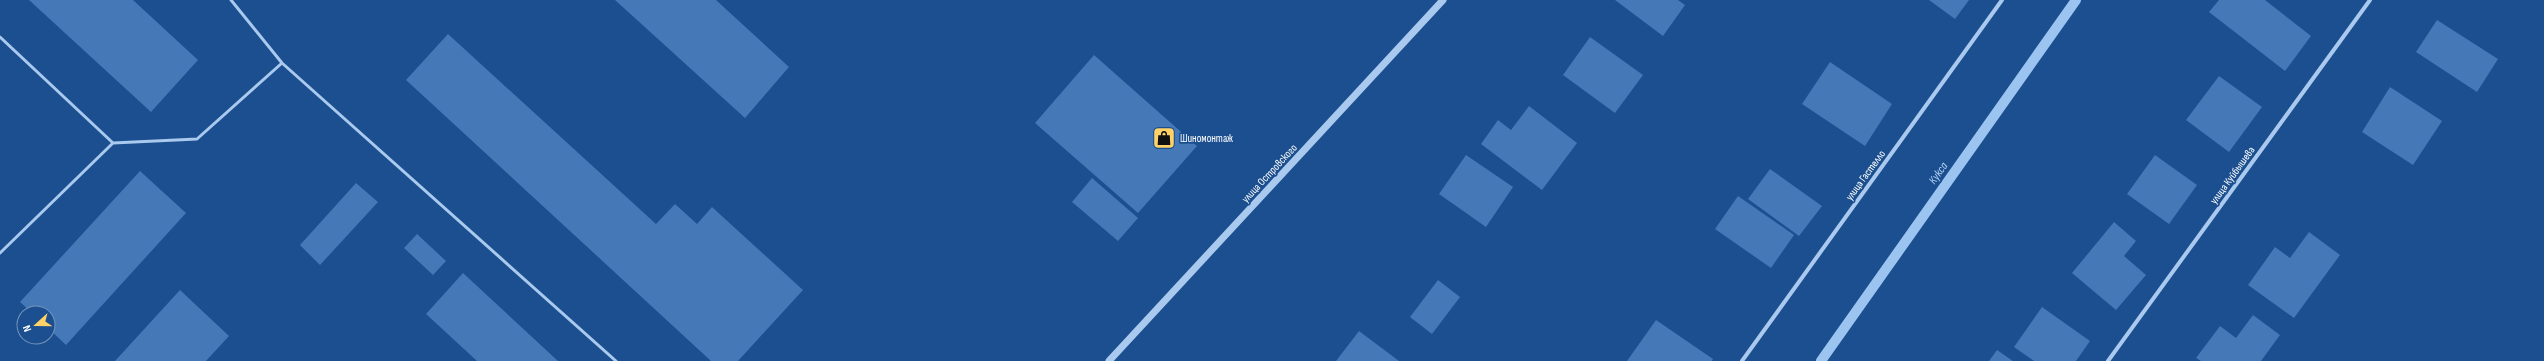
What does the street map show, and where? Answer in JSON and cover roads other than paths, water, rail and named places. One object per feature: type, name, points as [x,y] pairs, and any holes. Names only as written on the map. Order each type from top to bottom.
[{"type":"street","name":"улица Островского","points":[[1109,361],[1443,0]]},
{"type":"street","name":"улица Гастелло","points":[[1742,361],[2002,0]]},
{"type":"street","name":"улица Куйбышева","points":[[2108,361],[2370,0]]},
{"type":"lane","points":[[231,0],[282,63],[616,361]]},
{"type":"lane","points":[[0,37],[113,143]]},
{"type":"lane","points":[[0,253],[113,143],[197,140],[282,63]]},
{"type":"waterway","name":"Кукса","points":[[1821,361],[2076,0]]},
{"type":"place","name":"Шиномонтаж","points":[[1164,138]]}]
